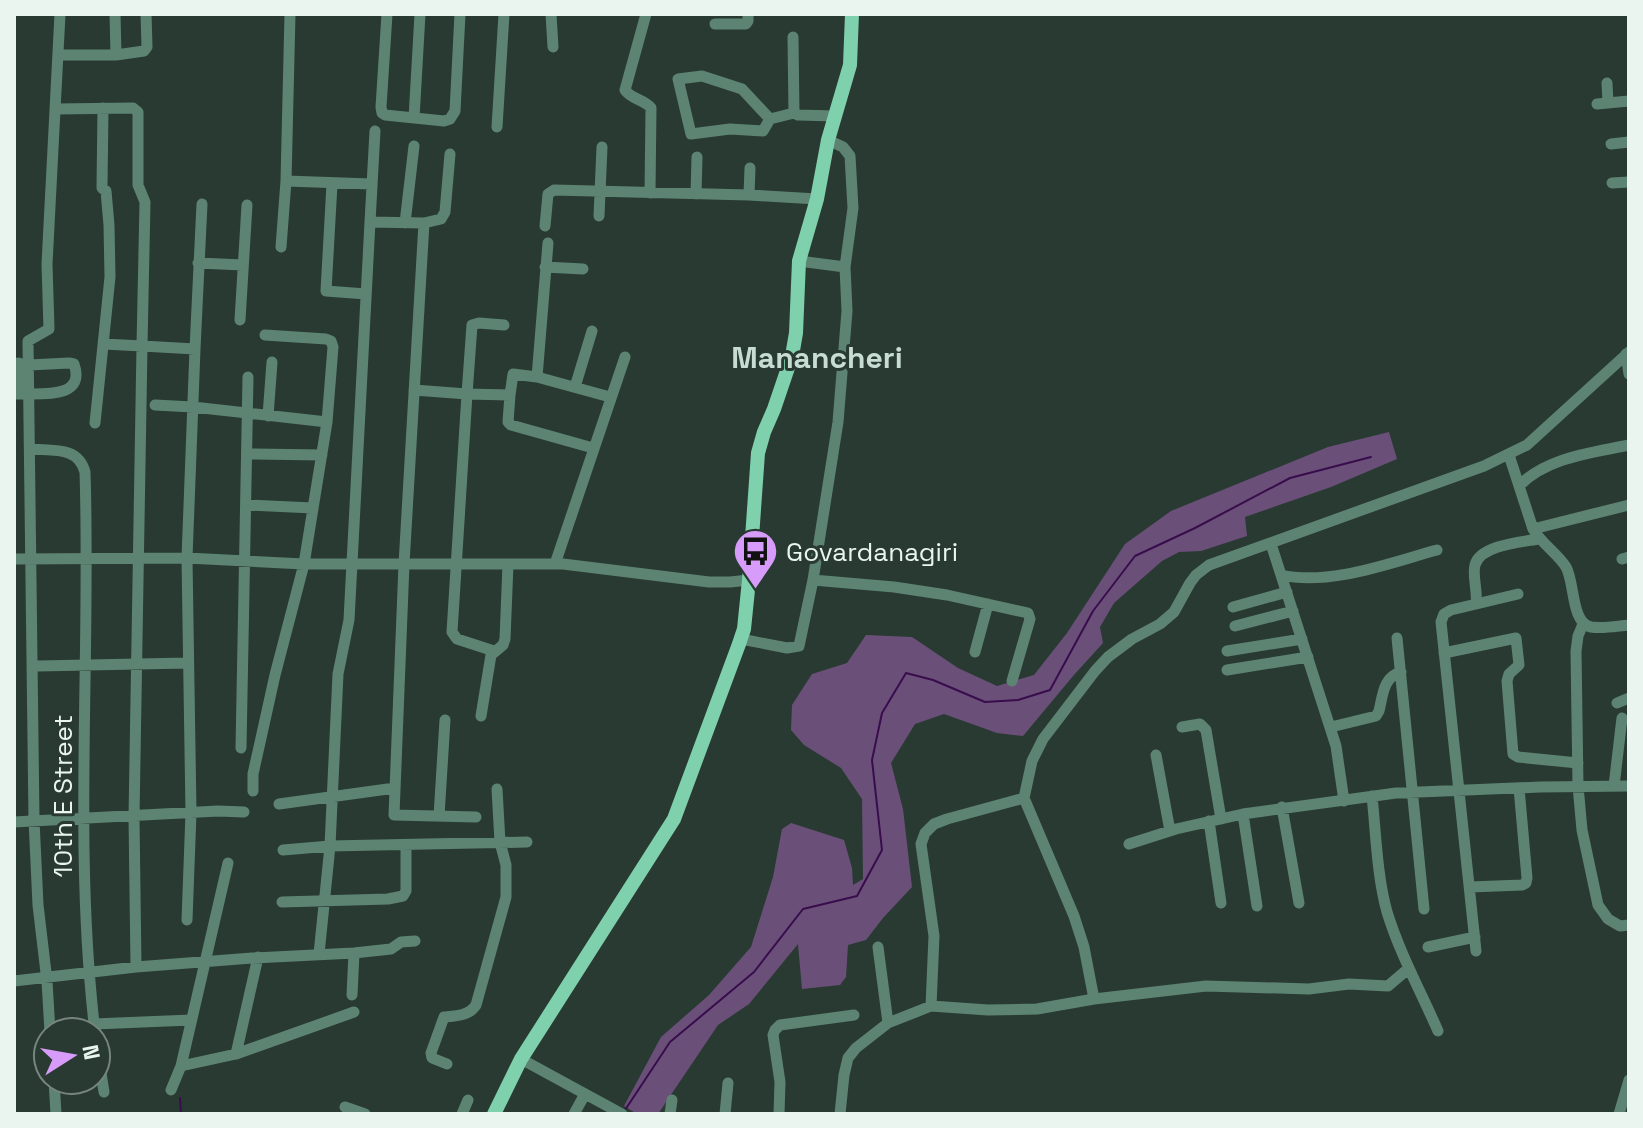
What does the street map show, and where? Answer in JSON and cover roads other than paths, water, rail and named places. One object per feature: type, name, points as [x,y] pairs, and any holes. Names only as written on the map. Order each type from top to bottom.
[{"type":"main road","points":[[494,1114],[521,1059],[674,819],[741,639],[749,580],[758,453],[792,356],[799,261],[817,199],[828,140],[850,65],[852,14]]},
{"type":"street","points":[[49,1016],[38,905],[34,820],[30,449],[24,364],[28,341],[49,329],[47,264],[60,14]]},
{"type":"street","points":[[115,14],[116,55]]},
{"type":"street","points":[[58,55],[116,55],[144,51],[147,47],[146,14]]},
{"type":"street","points":[[281,247],[286,181],[290,14]]},
{"type":"street","points":[[387,14],[381,110],[385,115],[444,121],[450,119],[455,111],[460,14]]},
{"type":"street","points":[[414,118],[420,14]]},
{"type":"street","points":[[497,127],[504,14]]},
{"type":"street","points":[[551,14],[553,47]]},
{"type":"street","points":[[646,14],[625,90],[651,108],[650,193]]},
{"type":"street","points":[[715,24],[746,24],[748,14]]},
{"type":"street","points":[[793,37],[794,113]]},
{"type":"street","points":[[770,119],[742,89],[702,76],[678,79],[691,134],[730,129],[763,131],[770,119],[794,113],[835,116]]},
{"type":"street","points":[[1607,83],[1603,103],[1629,101]]},
{"type":"street","points":[[95,423],[110,277],[106,191],[102,188],[103,108]]},
{"type":"street","points":[[56,109],[133,108],[138,112],[138,185],[145,202],[137,559],[136,967]]},
{"type":"street","points":[[319,954],[330,846],[338,674],[349,620],[353,563],[375,131]]},
{"type":"street","points":[[741,639],[787,648],[799,646],[813,580],[838,422],[847,311],[845,267],[853,208],[850,156],[843,147],[828,140]]},
{"type":"street","points":[[1611,144],[1629,142]]},
{"type":"street","points":[[405,223],[414,146]]},
{"type":"street","points":[[599,216],[602,147]]},
{"type":"street","points":[[370,222],[424,223],[441,219],[445,212],[450,154]]},
{"type":"street","points":[[696,194],[697,157]]},
{"type":"street","points":[[749,195],[750,168]]},
{"type":"street","points":[[286,181],[371,184]]},
{"type":"street","points":[[1612,183],[1629,182]]},
{"type":"street","points":[[332,184],[326,291],[366,294]]},
{"type":"street","points":[[545,226],[548,194],[554,190],[817,199]]},
{"type":"street","points":[[187,920],[191,813],[187,558],[202,204]]},
{"type":"street","points":[[240,320],[247,205]]},
{"type":"street","points":[[424,223],[404,564],[394,815],[476,817]]},
{"type":"street","points":[[537,377],[548,243]]},
{"type":"street","points":[[799,261],[845,267]]},
{"type":"street","points":[[198,263],[243,265]]},
{"type":"street","points":[[545,267],[583,269]]},
{"type":"street","points":[[494,651],[457,639],[452,632],[472,325],[504,325]]},
{"type":"street","points":[[575,387],[592,331]]},
{"type":"street","points":[[253,791],[253,774],[272,689],[304,564],[327,422],[333,347],[331,341],[326,339],[265,335]]},
{"type":"street","points":[[104,344],[195,349]]},
{"type":"street","points":[[1628,353],[1629,374]]},
{"type":"street","points":[[1094,999],[1084,947],[1074,916],[1024,798],[1032,761],[1043,739],[1095,671],[1132,639],[1160,624],[1174,612],[1190,583],[1209,565],[1509,455],[1527,445],[1628,353]]},
{"type":"street","points":[[555,564],[625,357]]},
{"type":"street","points":[[268,416],[272,362]]},
{"type":"street","points":[[24,364],[69,363],[74,364],[77,372],[70,389],[24,394]]},
{"type":"street","points":[[593,448],[511,425],[508,422],[513,374],[537,377],[610,397]]},
{"type":"street","points":[[241,748],[248,377]]},
{"type":"street","points":[[414,390],[510,395]]},
{"type":"street","points":[[155,405],[327,422]]},
{"type":"street","points":[[1519,486],[1538,469],[1559,461],[1629,445]]},
{"type":"street","name":"10th E Street","points":[[30,449],[69,452],[82,463],[85,472],[87,559],[83,855],[93,1016]]},
{"type":"street","points":[[247,454],[322,455]]},
{"type":"street","points":[[1509,455],[1536,534],[1567,569],[1578,617],[1583,624],[1592,627],[1629,625]]},
{"type":"street","points":[[246,505],[313,508]]},
{"type":"street","points":[[1476,604],[1475,564],[1479,556],[1536,534],[1629,505]]},
{"type":"street","points":[[1271,544],[1331,727],[1344,801]]},
{"type":"street","points":[[1281,575],[1307,579],[1336,576],[1437,550]]},
{"type":"street","points":[[14,559],[187,558],[304,564],[555,564],[693,581],[749,580]]},
{"type":"street","points":[[481,716],[489,662],[505,639],[508,564]]},
{"type":"street","points":[[813,580],[894,587],[1025,611],[1030,615],[1012,681]]},
{"type":"street","points":[[1233,607],[1287,592]]},
{"type":"street","points":[[1476,951],[1441,622],[1444,614],[1451,610],[1518,594]]},
{"type":"street","points":[[975,652],[988,604]]},
{"type":"street","points":[[1235,626],[1293,611]]},
{"type":"street","points":[[1583,624],[1576,651],[1578,786],[1582,830],[1598,905],[1608,919],[1620,926],[1629,925]]},
{"type":"street","points":[[1397,638],[1424,909]]},
{"type":"street","points":[[1444,653],[1516,638],[1519,665],[1509,674],[1507,681],[1513,754],[1578,763]]},
{"type":"street","points":[[1227,651],[1302,639]]},
{"type":"street","points":[[1227,670],[1308,657]]},
{"type":"street","points":[[38,666],[188,663]]},
{"type":"street","points":[[1331,727],[1376,716],[1388,679],[1401,672]]},
{"type":"street","points":[[1614,786],[1622,718]]},
{"type":"street","points":[[439,816],[445,720]]},
{"type":"street","points":[[1182,727],[1200,724],[1206,730],[1221,903]]},
{"type":"street","points":[[1156,755],[1170,831]]},
{"type":"street","points":[[1129,844],[1243,814],[1372,796],[1460,790],[1629,786]]},
{"type":"street","points":[[279,804],[395,788]]},
{"type":"street","points":[[1470,887],[1526,883],[1519,788]]},
{"type":"street","points":[[447,1064],[432,1058],[431,1053],[444,1017],[467,1013],[476,1005],[504,905],[506,865],[500,842],[497,789]]},
{"type":"street","points":[[1372,796],[1383,897],[1408,969],[1438,1031]]},
{"type":"street","points":[[931,1006],[935,948],[922,859],[921,844],[925,833],[934,824],[947,819],[1024,798]]},
{"type":"street","points":[[1282,807],[1299,903]]},
{"type":"street","points":[[14,822],[244,812]]},
{"type":"street","points":[[1243,814],[1257,906]]},
{"type":"street","points":[[283,850],[330,846],[527,842]]},
{"type":"street","points":[[282,902],[403,896],[406,891],[406,845]]},
{"type":"street","points":[[171,1090],[181,1066],[228,863]]},
{"type":"street","points":[[1428,947],[1475,937]]},
{"type":"street","points":[[14,981],[205,961],[354,953],[391,949],[401,942],[415,941]]},
{"type":"street","points":[[878,947],[888,1023]]},
{"type":"street","points":[[352,995],[354,953]]},
{"type":"street","points":[[236,1054],[258,957]]},
{"type":"street","points":[[840,1114],[848,1058],[856,1048],[888,1023],[931,1006],[1037,1009],[1206,986],[1309,989],[1349,984],[1388,986],[1408,969]]},
{"type":"street","points":[[181,1066],[236,1054],[354,1012]]},
{"type":"street","points":[[779,1114],[780,1082],[773,1035],[775,1030],[780,1025],[854,1015]]},
{"type":"street","points":[[112,1027],[191,1020]]},
{"type":"street","points":[[521,1059],[619,1112]]},
{"type":"street","points":[[1619,1114],[1629,1080]]},
{"type":"street","points":[[725,1114],[728,1083]]},
{"type":"street","points":[[574,1114],[585,1094]]},
{"type":"street","points":[[462,1114],[468,1100]]},
{"type":"street","points":[[670,1114],[672,1100]]},
{"type":"street","points":[[345,1107],[365,1114]]},
{"type":"waterway","points":[[625,1110],[670,1042],[754,972],[803,909],[857,896],[882,850],[872,760],[882,713],[906,673],[933,680],[985,702],[1018,700],[1050,690],[1093,611],[1135,556],[1290,478],[1371,457]]},
{"type":"waterway","points":[[180,1098],[181,1114]]},
{"type":"place","name":"Govardanagiri","points":[[755,591]]},
{"type":"district","name":"Manancheri","points":[[817,357]]}]
